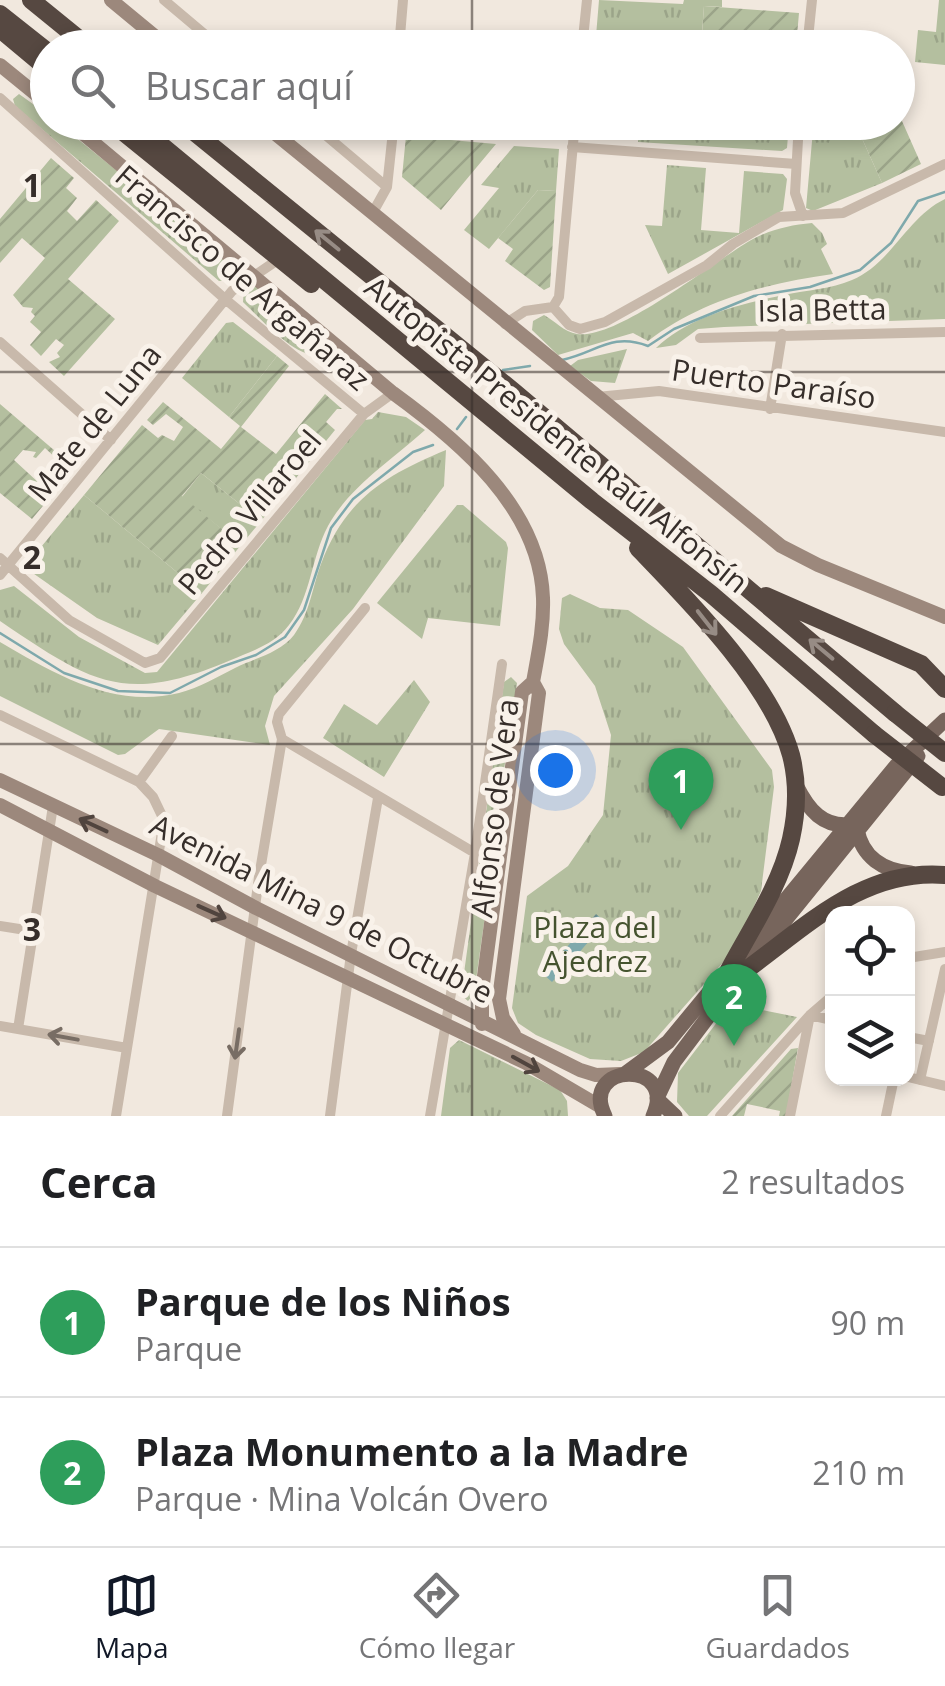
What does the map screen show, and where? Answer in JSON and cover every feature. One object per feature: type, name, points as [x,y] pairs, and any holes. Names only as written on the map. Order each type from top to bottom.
[{"type":"highway","points":[[31,0],[68,30]]},
{"type":"highway","points":[[0,14],[30,38]]},
{"type":"highway","points":[[0,29],[30,54]]},
{"type":"highway","points":[[133,140],[279,259],[407,348]]},
{"type":"highway","name":"Autopista Presidente Raúl Alfonsín","points":[[155,140],[592,501],[712,594],[874,734],[943,788]]},
{"type":"highway","name":"Autopista Presidente Raúl Alfonsín","points":[[204,140],[514,391],[945,753]]},
{"type":"highway","points":[[592,501],[690,602],[737,661],[779,725],[791,756],[796,785],[787,853],[736,971]]},
{"type":"highway","points":[[749,588],[945,672]]},
{"type":"highway","points":[[921,664],[945,689]]},
{"type":"highway","points":[[736,971],[834,903],[874,884],[914,874],[945,875]]},
{"type":"main road","points":[[602,1113],[607,1083],[668,1042],[736,971],[945,721]]},
{"type":"main road","points":[[796,785],[807,808],[817,816],[858,822]]},
{"type":"main road","points":[[858,822],[870,857],[881,866],[914,874]]},
{"type":"main road","points":[[656,1105],[674,1062],[736,971]]},
{"type":"main road","points":[[624,1073],[644,1077],[656,1090],[656,1105]]},
{"type":"main road","points":[[656,1105],[675,1116]]},
{"type":"street","points":[[164,0],[199,30]]},
{"type":"street","points":[[400,30],[403,0]]},
{"type":"street","points":[[584,30],[586,0]]},
{"type":"street","points":[[809,30],[812,0]]},
{"type":"street","points":[[114,1],[148,30]]},
{"type":"street","points":[[0,65],[30,89]]},
{"type":"street","points":[[1,101],[22,82]]},
{"type":"street","name":"Francisco de Argañaraz","points":[[1,101],[30,127]]},
{"type":"street","name":"Francisco de Argañaraz","points":[[45,140],[225,299],[364,414]]},
{"type":"street","points":[[91,140],[392,393],[436,424],[485,472],[510,504],[540,569],[543,629],[533,682]]},
{"type":"street","points":[[283,140],[782,546],[945,617]]},
{"type":"street","points":[[331,140],[386,186]]},
{"type":"street","points":[[372,214],[386,186],[392,140]]},
{"type":"street","points":[[553,308],[559,297],[573,140]]},
{"type":"street","points":[[798,140],[795,193],[802,216]]},
{"type":"street","points":[[572,147],[796,164]]},
{"type":"street","points":[[553,308],[569,325],[580,329],[606,322],[780,217],[843,213],[945,164]]},
{"type":"street","name":"Mate de Luna","points":[[3,566],[112,440],[225,299],[252,274],[279,259]]},
{"type":"street","points":[[505,324],[525,311],[553,308]]},
{"type":"street","name":"Isla Betta","points":[[700,338],[945,332]]},
{"type":"street","points":[[770,409],[782,334]]},
{"type":"street","points":[[0,342],[112,440]]},
{"type":"street","name":"Puerto Paraíso","points":[[596,397],[659,391],[945,432]]},
{"type":"street","name":"Pedro Villaroel","points":[[3,566],[69,620],[146,662],[160,658],[364,414],[392,393]]},
{"type":"street","points":[[227,1116],[282,739],[279,714],[365,608]]},
{"type":"street","points":[[430,1116],[475,853],[502,664]]},
{"type":"street","name":"Alfonso de Vera","points":[[481,1018],[522,692],[533,682],[539,693],[500,999],[503,1018],[518,1039]]},
{"type":"street","points":[[0,715],[139,782],[153,796],[164,820],[116,1116]]},
{"type":"street","points":[[139,782],[172,736]]},
{"type":"street","points":[[282,739],[475,853]]},
{"type":"street","name":"Avenida Mina 9 de Octubre","points":[[0,780],[518,1039],[596,1075],[624,1073]]},
{"type":"street","points":[[330,1116],[378,798]]},
{"type":"street","name":"Avenida Mina 9 de Octubre","points":[[0,806],[154,886],[492,1046],[602,1113]]},
{"type":"street","points":[[18,1029],[52,806]]},
{"type":"street","points":[[0,926],[32,931]]},
{"type":"street","points":[[915,957],[945,952]]},
{"type":"street","points":[[920,1080],[945,969]]},
{"type":"street","points":[[720,1116],[825,1002]]},
{"type":"street","points":[[810,1014],[825,1018]]},
{"type":"street","points":[[790,1116],[810,1014]]},
{"type":"street","points":[[481,1018],[492,1046]]},
{"type":"street","points":[[0,1026],[126,1048]]},
{"type":"street","points":[[915,1038],[929,1041]]},
{"type":"street","points":[[915,1079],[945,1086]]},
{"type":"street","points":[[886,1116],[892,1086]]},
{"type":"green space","points":[[599,0],[683,4],[684,0],[722,0],[722,7],[704,6],[702,30],[596,30]]},
{"type":"green space","points":[[939,0],[945,0],[945,65],[915,62],[918,30],[936,32]]},
{"type":"green space","points":[[704,6],[799,13],[798,30],[702,30]]},
{"type":"green space","points":[[19,94],[30,102],[30,119],[15,106],[13,99]]},
{"type":"green space","points":[[55,140],[79,140],[233,265],[236,273],[232,280],[219,281]]},
{"type":"green space","points":[[406,140],[496,144],[441,210],[402,177]]},
{"type":"green space","points":[[788,140],[787,148],[782,151],[638,142]]},
{"type":"green space","points":[[812,140],[863,140],[882,183],[813,211],[806,208]]},
{"type":"green space","points":[[863,140],[910,140],[921,164],[882,183]]},
{"type":"green space","points":[[514,146],[559,149],[556,191],[538,190],[489,249],[464,230],[499,188],[481,185]]},
{"type":"green space","points":[[51,158],[74,178],[66,188],[77,198],[67,211],[77,221],[96,200],[119,221],[68,279],[115,319],[64,376],[49,362],[60,357],[57,353],[64,345],[56,339],[41,356],[30,345],[41,332],[30,322],[35,316],[33,308],[23,307],[13,295],[45,258],[22,238],[0,263],[0,219]]},
{"type":"green space","points":[[667,165],[706,168],[701,230],[739,233],[744,171],[783,174],[787,179],[783,210],[668,274],[645,225],[662,226]]},
{"type":"green space","points":[[538,190],[556,191],[550,287],[544,290],[505,261],[513,249],[498,238]]},
{"type":"green space","points":[[945,199],[945,319],[698,329],[676,345],[656,348],[684,328],[716,313],[827,287],[866,273],[920,217]]},
{"type":"green space","points":[[812,223],[827,244],[821,249],[833,274],[784,282],[712,304],[648,341],[633,333],[558,355],[532,330],[533,321],[544,315],[577,334],[595,333],[616,325],[753,239],[782,228]]},
{"type":"green space","points":[[256,284],[320,339],[319,356],[289,344],[243,302],[244,288]]},
{"type":"green space","points":[[233,322],[277,356],[229,417],[182,378],[226,323]]},
{"type":"green space","points":[[627,349],[615,383],[591,381],[570,366],[578,360]]},
{"type":"green space","points":[[277,356],[289,366],[241,427],[276,454],[325,394],[342,409],[337,409],[326,422],[335,430],[261,521],[201,473],[182,496],[241,545],[202,593],[84,495],[142,425],[158,438],[162,435],[174,441],[183,427],[166,414],[153,425],[147,420],[163,402],[221,449],[240,426],[229,417]]},
{"type":"green space","points":[[0,404],[75,468],[62,483],[57,478],[65,467],[60,467],[60,462],[45,448],[36,458],[36,452],[23,450],[14,460],[52,495],[32,519],[0,493]]},
{"type":"green space","points":[[378,412],[406,417],[425,430],[360,486],[337,512],[322,538],[296,614],[283,632],[263,646],[194,674],[135,684],[109,681],[84,672],[0,621],[0,590],[14,586],[79,637],[145,673],[157,672],[365,420]]},
{"type":"green space","points":[[446,450],[444,486],[353,609],[274,696],[265,726],[270,745],[159,729],[118,755],[0,696],[0,642],[85,686],[155,697],[186,691],[274,651],[299,627],[331,541],[355,506],[386,480]]},
{"type":"green space","points":[[201,473],[261,521],[241,545],[182,497]]},
{"type":"green space","points":[[84,495],[202,593],[158,645],[97,618],[27,569],[27,564]]},
{"type":"green space","points":[[457,505],[463,505],[506,542],[500,626],[428,618],[422,639],[377,603]]},
{"type":"green space","name":"Plaza del Ajedrez","points":[[570,594],[600,608],[628,610],[683,647],[772,770],[774,787],[761,891],[734,950],[644,1052],[621,1061],[590,1059],[536,1035],[518,1023],[512,1008],[527,896],[568,866],[603,815],[611,735],[595,686],[564,644],[559,629],[562,598]]},
{"type":"green space","points":[[511,677],[517,683],[499,803],[494,805],[489,838],[494,844],[493,859],[474,994],[468,1001],[461,995],[504,682]]},
{"type":"green space","points":[[414,680],[430,702],[384,777],[323,738],[344,704],[377,725]]},
{"type":"green space","points":[[731,1004],[797,1017],[707,1116],[689,1116],[677,1102],[678,1073]]},
{"type":"green space","points":[[459,1040],[560,1090],[567,1101],[568,1116],[441,1116],[450,1048]]},
{"type":"green space","points":[[798,1048],[786,1116],[779,1116],[780,1111],[747,1104],[744,1116],[732,1116],[791,1049]]},
{"type":"water","points":[[596,914],[605,922],[552,982],[543,974]]},
{"type":"waterway","points":[[562,360],[613,342],[648,346],[674,329],[754,296],[810,287],[860,270],[891,243],[918,201],[945,192]]},
{"type":"waterway","points":[[503,370],[530,366]]},
{"type":"waterway","points":[[457,429],[466,417]]},
{"type":"waterway","points":[[0,633],[64,673],[118,691],[170,693],[221,667],[256,655],[285,637],[304,610],[331,528],[353,499],[413,452],[433,445]]},
{"type":"place","name":"Parque de los Niños","points":[[681,830]]},
{"type":"place","name":"Plaza Monumento a la Madre","points":[[734,1046]]}]
